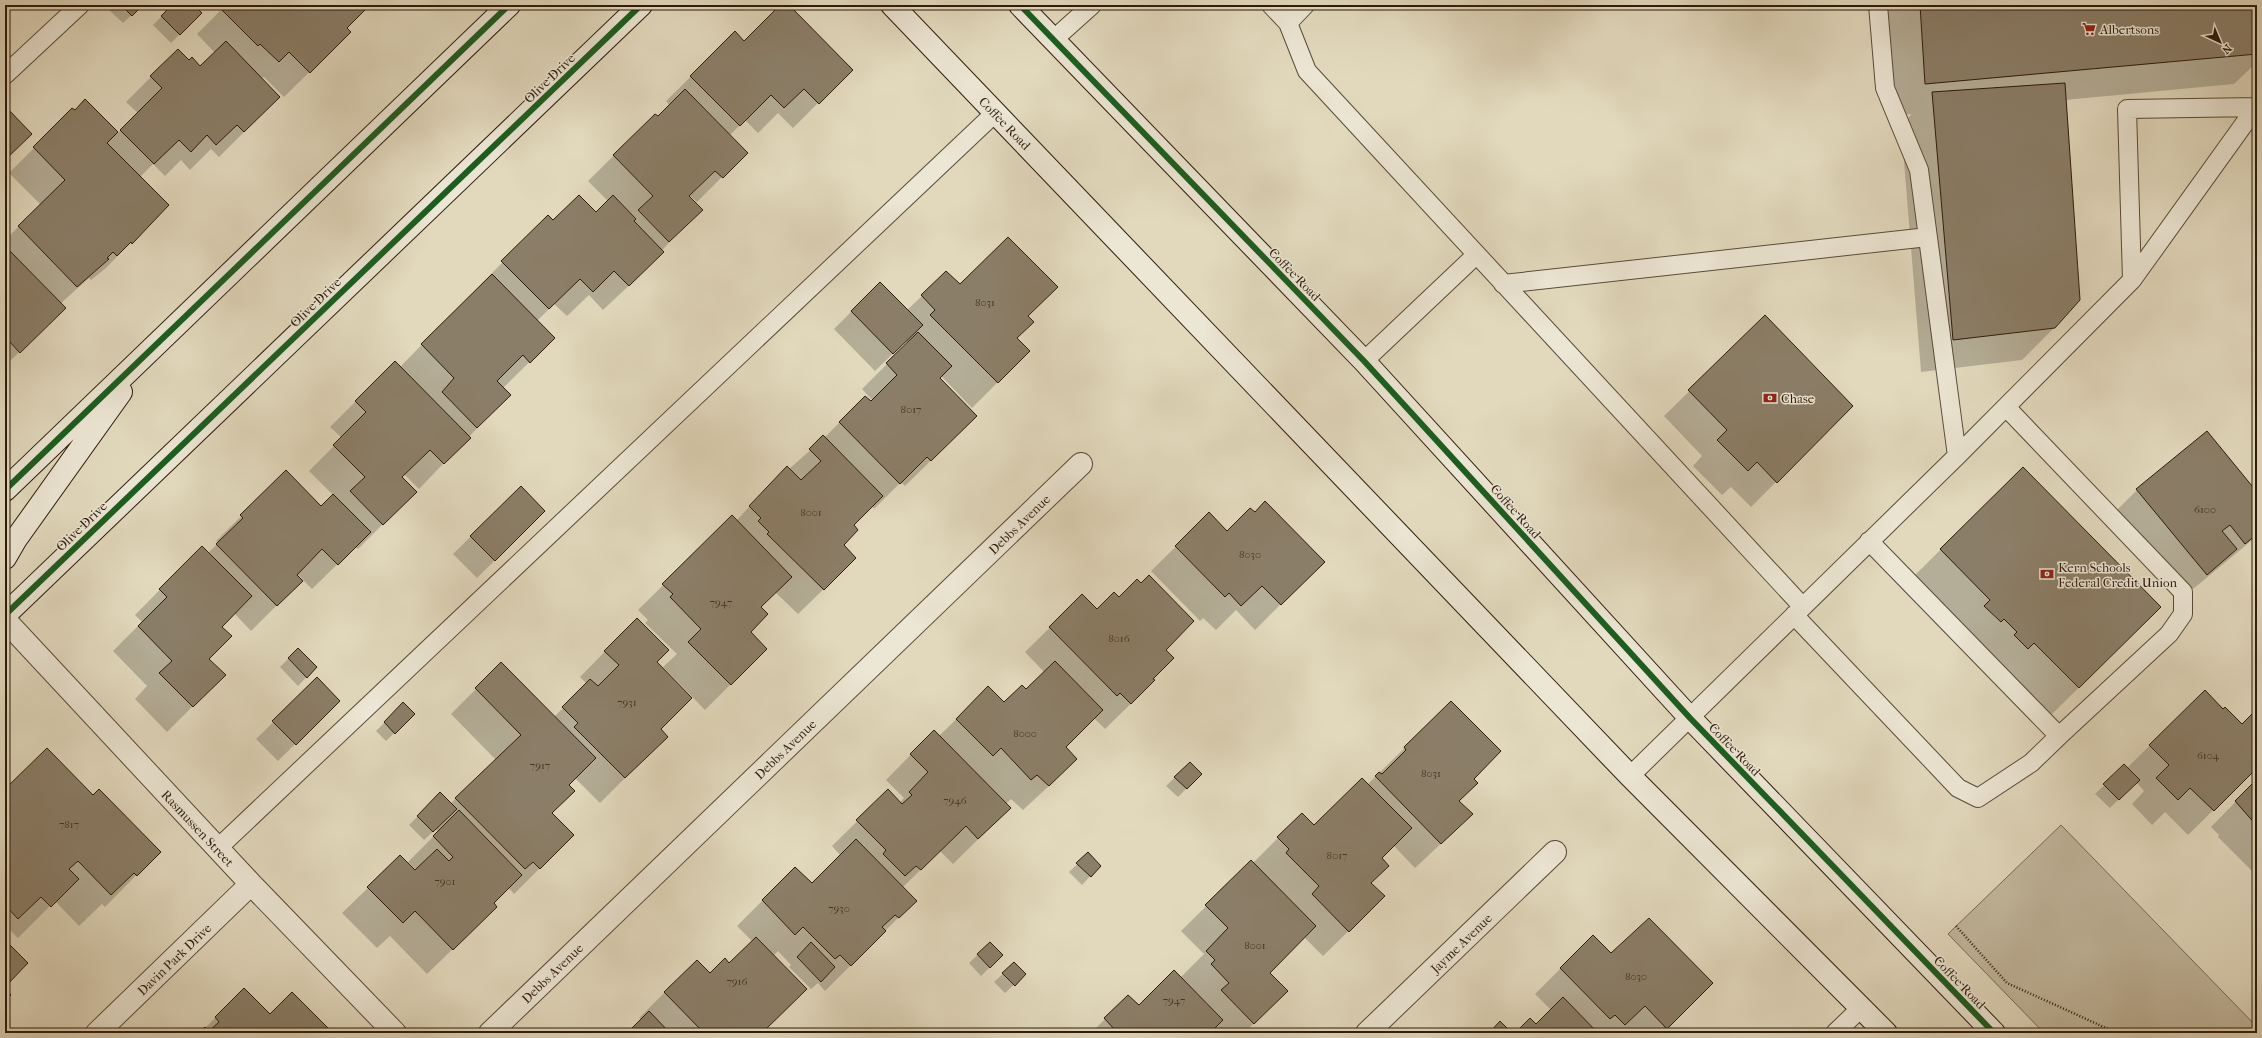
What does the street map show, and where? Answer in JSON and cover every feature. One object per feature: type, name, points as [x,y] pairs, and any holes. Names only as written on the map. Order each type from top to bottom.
[{"type":"main road","points":[[5,490],[509,5]]},
{"type":"main road","name":"Olive Drive","points":[[5,615],[641,5]]},
{"type":"main road","name":"Coffee Road","points":[[892,5],[1630,776],[1886,1033]]},
{"type":"main road","name":"Coffee Road","points":[[1020,5],[1364,361],[1690,718],[1994,1033]]},
{"type":"main road","points":[[5,558],[21,532],[154,348]]},
{"type":"main road","name":"Debbs Avenue","points":[[490,1033],[1081,464]]},
{"type":"main road","name":"Rasmussen Street","points":[[5,620],[251,884],[395,1033]]},
{"type":"main road","name":"Jayme Avenue","points":[[1367,1033],[1555,852]]},
{"type":"main road","name":"Davin Park Drive","points":[[97,1033],[251,884]]},
{"type":"lane","points":[[5,75],[80,5]]},
{"type":"lane","points":[[1053,40],[1092,5]]},
{"type":"lane","points":[[1271,5],[1288,22],[1307,71],[1503,284],[1958,788],[1978,798],[2031,763],[2169,634],[2183,614],[2183,592],[2006,407]]},
{"type":"lane","points":[[1288,22],[1305,5]]},
{"type":"lane","points":[[1878,5],[1885,88],[1919,170],[1957,456]]},
{"type":"lane","points":[[2132,280],[2127,109],[2257,106]]},
{"type":"lane","points":[[1630,776],[1957,456],[2132,280],[2257,106]]},
{"type":"lane","points":[[218,848],[995,113]]},
{"type":"lane","points":[[1503,284],[1928,237]]},
{"type":"lane","points":[[1364,361],[1476,255]]},
{"type":"lane","points":[[1869,541],[2059,736]]},
{"type":"lane","points":[[1835,1033],[1861,1008]]},
{"type":"path","points":[[1956,926],[2007,983],[2117,1033]]},
{"type":"shaded area","points":[[2061,825],[2257,1027],[2257,1033],[2044,1033],[1948,934]]},
{"type":"building","points":[[121,5],[143,5],[132,16]]},
{"type":"building","points":[[172,5],[194,5],[202,13],[180,35],[161,16]]},
{"type":"building","points":[[225,5],[370,5],[347,28],[351,32],[310,73],[289,52],[279,62],[260,44],[258,46],[221,9]]},
{"type":"building","points":[[780,5],[789,5],[853,70],[819,104],[804,89],[784,108],[771,95],[740,126],[690,76],[735,31],[744,41]]},
{"type":"building","name":"Albertsons","points":[[1920,5],[2257,5],[2257,54],[1925,84]]},
{"type":"building","points":[[226,41],[280,97],[244,132],[237,125],[216,145],[207,135],[191,152],[179,140],[154,164],[120,130],[162,88],[150,76],[178,49],[189,60],[192,57],[200,66]]},
{"type":"building","points":[[2065,83],[2080,300],[2055,328],[1953,340],[1932,92]]},
{"type":"building","points":[[685,89],[748,153],[723,178],[715,171],[689,196],[703,210],[669,242],[638,210],[653,196],[613,155],[655,114],[658,116]]},
{"type":"building","points":[[85,99],[118,132],[107,143],[169,205],[132,244],[131,242],[117,256],[113,252],[107,258],[109,259],[77,287],[18,226],[65,180],[33,147],[72,108],[75,110]]},
{"type":"building","points":[[5,106],[32,134],[5,160]]},
{"type":"building","points":[[579,195],[596,212],[613,195],[636,219],[634,221],[664,252],[629,286],[614,271],[593,292],[580,279],[549,309],[501,261],[548,215],[553,220]]},
{"type":"building","points":[[1008,237],[1058,287],[1028,316],[1034,322],[1017,338],[1030,351],[998,383],[930,315],[935,310],[921,295],[946,271],[960,284]]},
{"type":"building","points":[[5,246],[66,308],[20,353],[9,341],[5,345]]},
{"type":"building","points":[[492,274],[555,338],[530,363],[523,355],[497,381],[511,395],[477,428],[442,392],[454,378],[421,344]]},
{"type":"building","points":[[880,282],[923,325],[893,354],[851,311]]},
{"type":"building","name":"Chase","points":[[1765,315],[1853,406],[1777,483],[1757,462],[1748,471],[1717,440],[1727,430],[1688,390]]},
{"type":"building","points":[[918,332],[952,366],[940,378],[977,416],[931,461],[927,457],[900,484],[839,422],[865,396],[871,401],[897,375],[886,363]]},
{"type":"building","points":[[395,361],[471,438],[444,464],[430,450],[402,477],[417,492],[383,525],[350,491],[365,477],[333,445],[366,412],[355,401]]},
{"type":"building","points":[[2207,431],[2257,492],[2257,534],[2245,544],[2230,525],[2222,531],[2237,549],[2207,575],[2136,489]]},
{"type":"building","points":[[823,435],[883,496],[854,525],[858,530],[844,545],[856,558],[824,590],[767,534],[769,532],[758,521],[761,518],[749,506],[787,466],[801,480],[821,461],[809,449]]},
{"type":"building","name":"Kern Schools Federal Credit Union","points":[[2023,467],[2161,607],[2079,688],[2034,643],[2028,649],[2014,635],[2017,632],[2004,619],[2001,622],[1984,606],[1990,600],[1940,549]]},
{"type":"building","points":[[286,470],[321,506],[333,494],[371,532],[338,565],[322,549],[297,575],[303,581],[277,606],[216,544],[243,518],[240,515]]},
{"type":"building","points":[[521,486],[545,511],[495,561],[470,536]]},
{"type":"building","points":[[1265,501],[1325,562],[1281,605],[1262,586],[1241,606],[1229,593],[1225,597],[1175,546],[1209,512],[1227,531],[1250,508],[1255,512]]},
{"type":"building","points":[[732,515],[792,577],[761,607],[768,614],[751,632],[767,649],[731,685],[688,642],[701,629],[670,597],[673,594],[662,584]]},
{"type":"building","points":[[202,546],[252,596],[222,627],[232,636],[209,659],[226,675],[193,707],[159,673],[172,661],[138,626],[167,597],[159,589]]},
{"type":"building","points":[[1149,575],[1194,621],[1166,650],[1174,658],[1131,704],[1120,693],[1117,696],[1049,627],[1082,594],[1097,609],[1114,592],[1119,597],[1137,579],[1141,583]]},
{"type":"building","points":[[637,618],[669,650],[657,662],[692,698],[661,729],[668,737],[625,778],[574,727],[578,723],[562,707],[590,679],[598,686],[619,665],[604,651]]},
{"type":"building","points":[[298,648],[317,667],[307,678],[288,658]]},
{"type":"building","points":[[1055,661],[1103,710],[1066,747],[1077,759],[1049,786],[1037,775],[1031,780],[1001,748],[993,756],[956,719],[988,686],[1004,702],[1022,685],[1026,689]]},
{"type":"building","points":[[501,662],[596,758],[569,785],[575,791],[552,813],[574,835],[540,869],[533,862],[525,869],[455,798],[521,735],[475,688]]},
{"type":"building","points":[[317,677],[340,701],[296,745],[272,721]]},
{"type":"building","points":[[2205,690],[2223,709],[2225,707],[2242,724],[2257,709],[2257,768],[2214,811],[2190,788],[2178,800],[2156,778],[2169,765],[2149,745]]},
{"type":"building","points":[[1451,701],[1501,751],[1474,779],[1478,783],[1459,801],[1473,814],[1441,844],[1375,776],[1379,772],[1382,774],[1406,750],[1404,747]]},
{"type":"building","points":[[403,702],[415,714],[395,734],[384,722]]},
{"type":"building","points":[[934,730],[1011,808],[978,839],[966,826],[921,870],[916,866],[905,876],[883,854],[886,850],[856,820],[888,789],[902,804],[912,795],[909,792],[928,772],[910,754]]},
{"type":"building","points":[[47,748],[93,795],[99,789],[161,852],[137,876],[134,873],[111,895],[78,861],[69,869],[79,879],[51,907],[41,897],[18,919],[5,905],[5,789]]},
{"type":"building","points":[[1190,762],[1202,774],[1187,789],[1174,777]]},
{"type":"building","points":[[2124,764],[2140,780],[2119,800],[2103,784]]},
{"type":"building","points":[[1362,778],[1412,828],[1382,858],[1389,866],[1371,883],[1385,896],[1349,932],[1312,894],[1319,886],[1286,853],[1289,849],[1277,837],[1302,813],[1314,825]]},
{"type":"building","points":[[2254,782],[2257,784],[2257,826],[2235,801]]},
{"type":"building","points":[[440,792],[457,809],[433,832],[417,816]]},
{"type":"building","points":[[459,810],[522,875],[494,903],[497,907],[453,950],[415,911],[403,923],[367,887],[400,855],[415,870],[437,849],[449,861],[453,857],[433,836]]},
{"type":"building","points":[[856,839],[917,901],[899,918],[895,915],[882,927],[886,931],[851,966],[840,955],[835,959],[803,927],[795,935],[762,900],[795,867],[812,883]]},
{"type":"building","points":[[1088,852],[1101,866],[1091,877],[1076,863]]},
{"type":"building","points":[[1251,860],[1316,926],[1270,973],[1288,991],[1254,1024],[1221,990],[1229,983],[1211,964],[1215,960],[1206,951],[1228,928],[1205,905]]},
{"type":"building","points":[[1649,918],[1713,983],[1667,1029],[1645,1006],[1625,1025],[1615,1015],[1610,1019],[1560,968],[1593,935],[1611,953]]},
{"type":"building","points":[[756,937],[807,989],[762,1033],[704,1033],[664,992],[697,960],[710,973],[725,958],[729,963]]},
{"type":"building","points":[[5,940],[28,963],[5,987]]},
{"type":"building","points":[[811,942],[835,967],[821,982],[797,957]]},
{"type":"building","points":[[990,942],[1003,955],[990,968],[977,954]]},
{"type":"building","points":[[1014,962],[1026,974],[1015,986],[1002,973]]},
{"type":"building","points":[[1174,970],[1223,1020],[1210,1033],[1112,1033],[1115,1030],[1104,1018],[1128,995],[1139,1005]]},
{"type":"building","points":[[5,988],[11,995],[5,1001]]},
{"type":"building","points":[[244,988],[270,1014],[292,992],[333,1033],[198,1033],[205,1027],[209,1031],[219,1022],[215,1017]]},
{"type":"building","points":[[1563,997],[1598,1033],[1515,1033],[1530,1018],[1536,1024]]},
{"type":"building","points":[[649,1011],[670,1033],[627,1033]]},
{"type":"building","points":[[1500,1021],[1512,1033],[1489,1033]]},
{"type":"cycle path","points":[[5,490],[509,5]]},
{"type":"cycle path","points":[[5,615],[641,5]]},
{"type":"cycle path","points":[[1020,5],[1364,361],[1690,718],[1994,1033]]},
{"type":"place","name":"Albertsons","points":[[2089,29]]},
{"type":"place","name":"Chase","points":[[1770,398]]},
{"type":"place","name":"Kern Schools Federal Credit Union","points":[[2047,574]]}]
